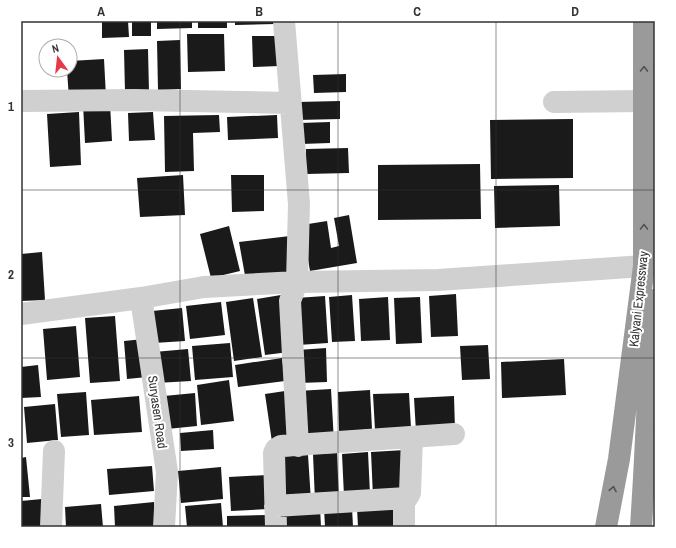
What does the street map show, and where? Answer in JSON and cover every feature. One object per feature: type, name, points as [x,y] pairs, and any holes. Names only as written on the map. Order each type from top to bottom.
[{"type":"highway","name":"Kalyani Expressway","points":[[606,527],[619,459],[650,260],[643,101],[644,21]]},
{"type":"highway","points":[[642,527],[644,478],[650,448],[650,260]]},
{"type":"street","points":[[284,21],[289,103],[298,204],[298,282],[290,302],[298,446]]},
{"type":"street","points":[[21,101],[134,100],[289,103]]},
{"type":"street","points":[[554,102],[643,101]]},
{"type":"street","points":[[21,314],[141,298],[204,287],[298,282],[438,280],[650,260]]},
{"type":"street","name":"Suryasen Road","points":[[141,298],[167,472],[164,527]]},
{"type":"street","points":[[276,527],[274,453],[276,449],[281,446],[454,434]]},
{"type":"street","points":[[275,506],[404,499],[409,496],[410,493],[412,437]]},
{"type":"street","points":[[619,459],[650,448]]},
{"type":"street","points":[[51,527],[54,451]]},
{"type":"street","points":[[404,499],[404,527]]},
{"type":"building","points":[[102,21],[128,21],[129,37],[102,38]]},
{"type":"building","points":[[132,21],[151,21],[151,36],[132,36]]},
{"type":"building","points":[[157,21],[192,21],[192,28],[157,29]]},
{"type":"building","points":[[198,21],[227,21],[227,28],[198,28]]},
{"type":"building","points":[[235,21],[275,21],[275,24],[235,25]]},
{"type":"building","points":[[187,34],[224,34],[225,71],[188,72]]},
{"type":"building","points":[[252,36],[279,36],[280,66],[253,67]]},
{"type":"building","points":[[180,40],[181,89],[158,90],[157,41]]},
{"type":"building","points":[[148,49],[149,92],[125,92],[124,50]]},
{"type":"building","points":[[104,59],[106,97],[69,99],[68,78],[78,78],[78,61]]},
{"type":"building","points":[[346,74],[346,92],[314,93],[313,75]]},
{"type":"building","points":[[340,101],[340,119],[297,120],[297,102]]},
{"type":"building","points":[[110,103],[112,141],[85,143],[83,104]]},
{"type":"building","points":[[79,112],[81,165],[50,167],[47,114]]},
{"type":"building","points":[[153,112],[155,140],[129,141],[128,113]]},
{"type":"building","points":[[219,115],[220,132],[193,133],[194,171],[165,172],[164,116]]},
{"type":"building","points":[[277,115],[278,138],[228,140],[227,117]]},
{"type":"building","points":[[573,119],[573,178],[491,179],[490,120]]},
{"type":"building","points":[[330,122],[330,143],[301,144],[300,123]]},
{"type":"building","points":[[348,148],[349,173],[306,174],[306,149]]},
{"type":"building","points":[[480,164],[481,219],[378,220],[378,165]]},
{"type":"building","points":[[183,175],[185,215],[140,217],[137,178]]},
{"type":"building","points":[[231,175],[264,175],[264,211],[232,212]]},
{"type":"building","points":[[559,185],[560,226],[495,228],[494,186]]},
{"type":"building","points":[[349,215],[357,263],[310,271],[302,225],[327,221],[331,248],[339,246],[334,218]]},
{"type":"building","points":[[229,226],[240,271],[211,278],[200,234]]},
{"type":"building","points":[[290,236],[293,278],[246,281],[239,242]]},
{"type":"building","points":[[42,252],[45,300],[21,301],[21,254]]},
{"type":"building","points":[[456,294],[458,336],[431,337],[429,296]]},
{"type":"building","points":[[281,295],[289,352],[265,355],[257,299]]},
{"type":"building","points":[[352,295],[355,341],[332,342],[329,297]]},
{"type":"building","points":[[325,296],[328,343],[298,345],[296,298]]},
{"type":"building","points":[[388,297],[390,340],[361,341],[359,299]]},
{"type":"building","points":[[420,297],[422,343],[396,344],[394,298]]},
{"type":"building","points":[[253,298],[262,357],[234,361],[226,302]]},
{"type":"building","points":[[221,302],[225,335],[190,339],[186,306]]},
{"type":"building","points":[[182,308],[185,341],[154,343],[152,311]]},
{"type":"building","points":[[115,316],[120,381],[90,383],[85,318]]},
{"type":"building","points":[[76,326],[80,377],[47,380],[43,329]]},
{"type":"building","points":[[144,339],[147,377],[127,379],[124,341]]},
{"type":"building","points":[[230,343],[233,377],[195,380],[192,346]]},
{"type":"building","points":[[488,345],[490,379],[462,380],[460,346]]},
{"type":"building","points":[[326,348],[327,382],[299,383],[298,350]]},
{"type":"building","points":[[188,349],[191,381],[156,383],[154,352]]},
{"type":"building","points":[[282,358],[285,381],[238,387],[235,365]]},
{"type":"building","points":[[564,359],[566,395],[502,398],[501,362]]},
{"type":"building","points":[[38,365],[41,397],[21,398],[21,367]]},
{"type":"building","points":[[229,380],[234,421],[201,425],[197,385]]},
{"type":"building","points":[[331,389],[334,442],[301,444],[298,391]]},
{"type":"building","points":[[370,390],[372,429],[339,432],[338,392]]},
{"type":"building","points":[[285,391],[292,439],[272,442],[265,394]]},
{"type":"building","points":[[86,392],[89,435],[61,437],[57,394]]},
{"type":"building","points":[[195,393],[197,426],[167,429],[164,396]]},
{"type":"building","points":[[409,393],[411,428],[375,430],[373,394]]},
{"type":"building","points":[[139,396],[142,432],[94,435],[91,400]]},
{"type":"building","points":[[454,396],[455,430],[416,432],[414,398]]},
{"type":"building","points":[[55,404],[58,440],[27,443],[24,407]]},
{"type":"building","points":[[213,430],[214,449],[181,451],[180,433]]},
{"type":"building","points":[[405,450],[407,496],[373,497],[371,452]]},
{"type":"building","points":[[368,452],[370,494],[344,496],[342,454]]},
{"type":"building","points":[[337,453],[339,500],[315,501],[313,454]]},
{"type":"building","points":[[308,455],[311,501],[279,502],[277,457]]},
{"type":"building","points":[[26,457],[30,497],[21,497],[21,458]]},
{"type":"building","points":[[152,466],[154,491],[109,495],[107,469]]},
{"type":"building","points":[[221,467],[223,499],[181,503],[178,471]]},
{"type":"building","points":[[267,475],[268,509],[231,511],[229,477]]},
{"type":"building","points":[[42,499],[44,527],[21,527],[21,501]]},
{"type":"building","points":[[154,502],[156,527],[115,527],[114,506]]},
{"type":"building","points":[[221,503],[223,527],[187,527],[185,506]]},
{"type":"building","points":[[101,504],[103,527],[66,527],[65,507]]},
{"type":"building","points":[[393,506],[394,527],[358,527],[357,508]]},
{"type":"building","points":[[320,507],[321,527],[281,527],[280,509]]},
{"type":"building","points":[[352,507],[353,527],[325,527],[324,508]]},
{"type":"building","points":[[269,515],[269,527],[227,527],[227,516]]}]
